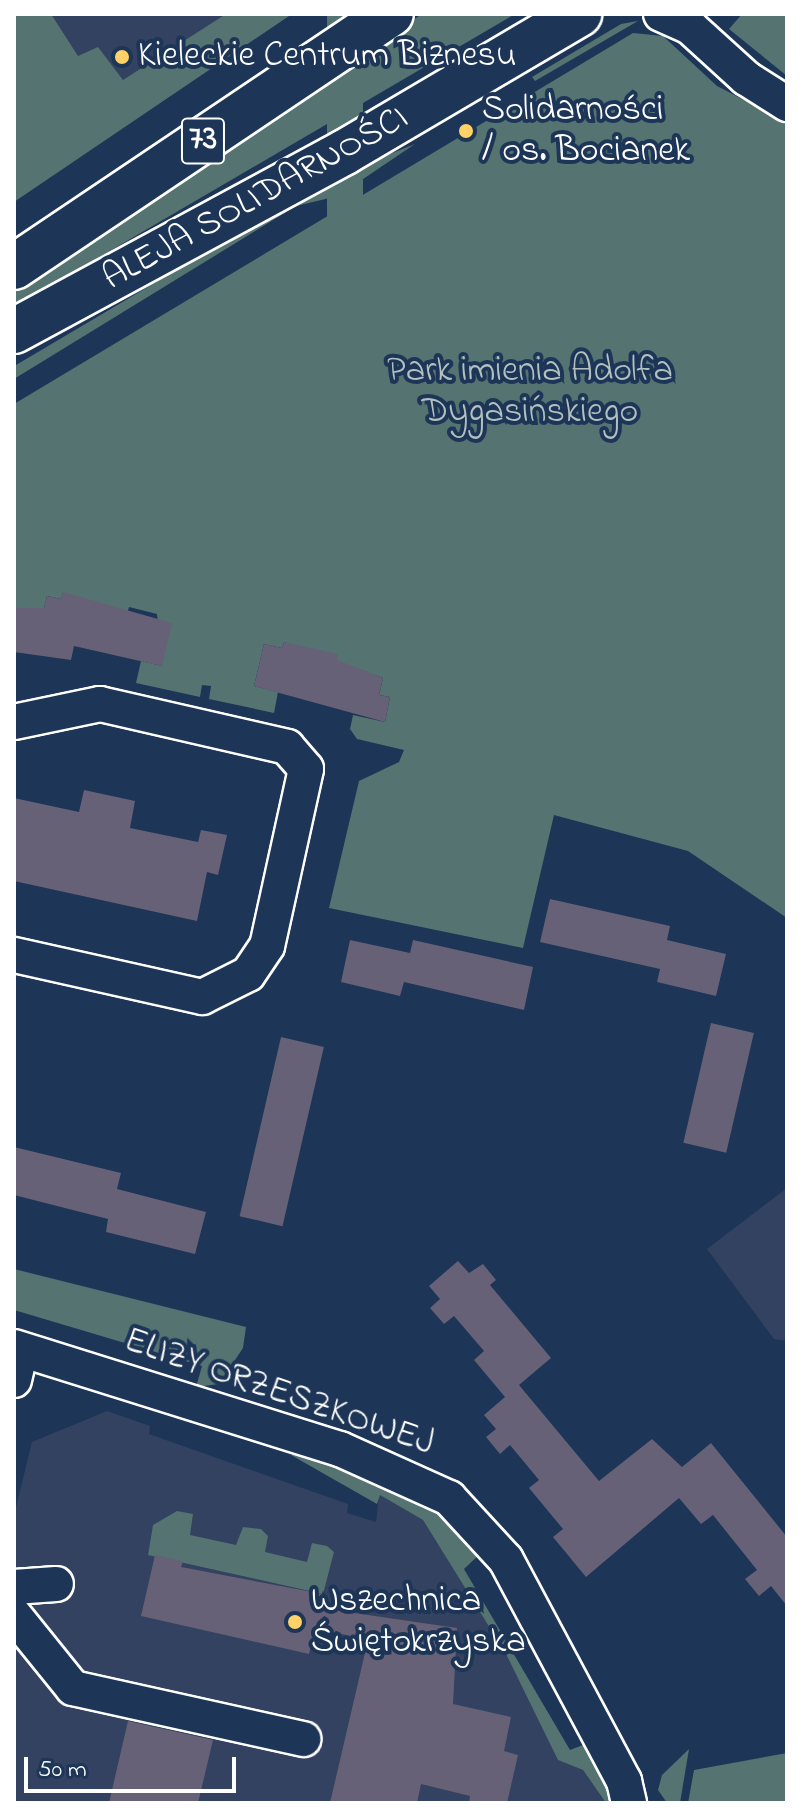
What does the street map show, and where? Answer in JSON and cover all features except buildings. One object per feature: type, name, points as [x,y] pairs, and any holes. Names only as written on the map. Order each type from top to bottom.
[{"type":"main road","name":"ALEJA SOLIDARNOŚCI","points":[[14,267],[391,14]]},
{"type":"main road","name":"ALEJA SOLIDARNOŚCI","points":[[14,331],[118,276],[579,14]]},
{"type":"main road","points":[[14,353],[118,276]]},
{"type":"street","points":[[680,18],[746,78],[787,104]]},
{"type":"street","points":[[14,722],[100,704],[287,747],[306,769],[267,946],[248,974],[202,997],[14,955]]},
{"type":"street","name":"ELIZY ORZESZKOWEJ","points":[[16,1359],[340,1449],[449,1498],[506,1560],[629,1803]]},
{"type":"street","points":[[14,1587],[56,1584]]},
{"type":"street","points":[[14,1615],[73,1688],[303,1739]]},
{"type":"shaded area","name":"Kieleckie Centrum Biznesu","points":[[46,14],[233,14],[105,99]]},
{"type":"shaded area","points":[[787,1188],[787,1341],[774,1339],[707,1249]]},
{"type":"shaded area","name":"Wszechnica Świętokrzyska","points":[[107,1411],[150,1426],[149,1434],[348,1504],[347,1513],[376,1522],[379,1494],[423,1520],[506,1654],[559,1760],[583,1770],[606,1803],[14,1803],[14,1515],[32,1442]]},
{"type":"green space","points":[[14,14],[51,14],[78,56],[98,47],[123,80],[226,14],[292,14],[14,202]]},
{"type":"green space","points":[[327,14],[363,14],[363,391],[327,391]]},
{"type":"green space","points":[[422,14],[515,14],[14,307],[14,286]]},
{"type":"green space","points":[[742,14],[787,14],[787,76],[729,29]]},
{"type":"green space","points":[[638,21],[535,81],[532,77],[621,24]]},
{"type":"green space","name":"Park imienia Adolfa Dygasińskiego","points":[[633,33],[663,36],[717,86],[787,122],[787,918],[688,851],[554,815],[523,948],[329,908],[359,781],[399,762],[404,750],[357,739],[350,729],[353,715],[385,722],[390,697],[379,695],[383,678],[284,642],[282,648],[264,644],[254,686],[278,692],[274,713],[209,699],[211,686],[202,685],[200,697],[136,683],[141,661],[162,666],[157,614],[129,607],[127,614],[63,593],[61,599],[47,596],[44,608],[14,608],[14,404]]},
{"type":"green space","points":[[415,144],[338,196],[296,206],[14,379],[16,365],[337,175]]},
{"type":"green space","points":[[14,1269],[246,1327],[243,1348],[219,1384],[196,1387],[202,1366],[14,1310]]},
{"type":"green space","points":[[311,1454],[435,1505],[481,1553],[464,1569],[570,1750],[588,1743],[614,1803],[606,1803],[583,1770],[558,1760],[506,1654],[423,1520],[380,1495],[377,1504],[291,1455]]},
{"type":"green space","points":[[177,1511],[193,1514],[190,1535],[236,1545],[243,1527],[261,1529],[268,1536],[265,1552],[307,1562],[312,1543],[327,1546],[334,1552],[323,1594],[148,1555],[153,1525]]},
{"type":"green space","points":[[689,1749],[680,1803],[667,1803],[658,1790],[662,1775]]},
{"type":"green space","points":[[787,1753],[787,1803],[688,1803],[694,1770]]},
{"type":"place","name":"Kieleckie Centrum Biznesu","points":[[122,57]]},
{"type":"place","name":"Solidarności / os. Bocianek","points":[[466,131]]},
{"type":"place","name":"Wszechnica Świętokrzyska","points":[[295,1622]]}]
